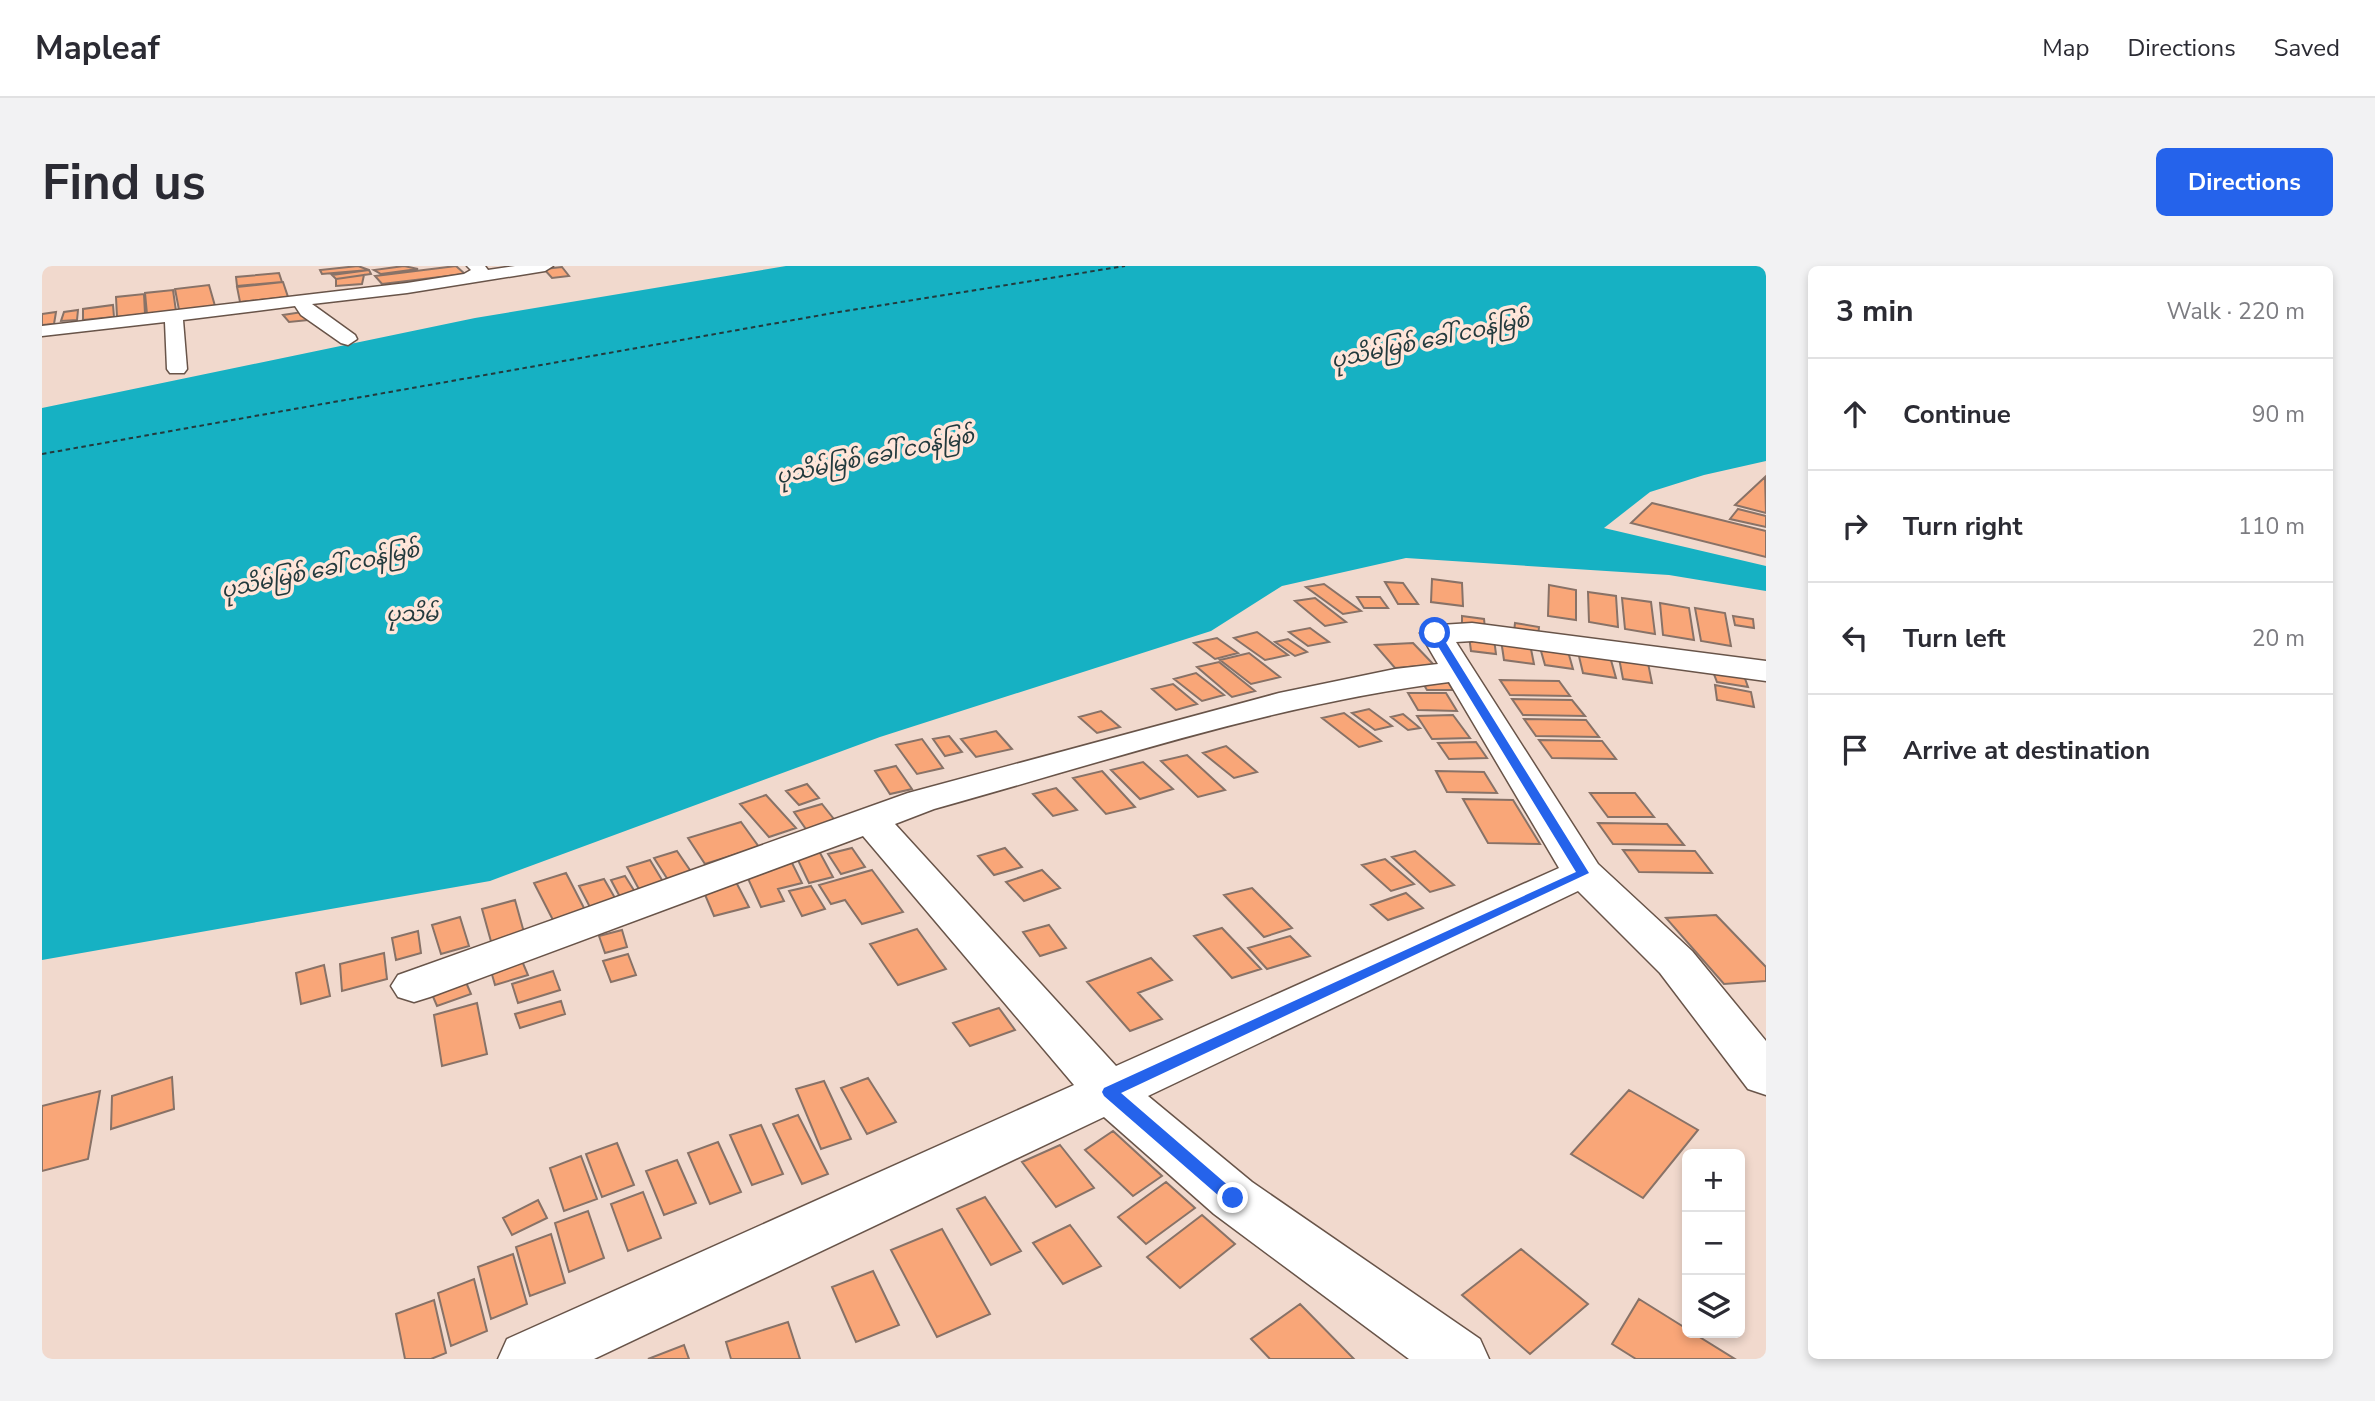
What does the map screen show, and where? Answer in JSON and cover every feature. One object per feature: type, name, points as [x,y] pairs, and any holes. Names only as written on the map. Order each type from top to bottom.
[{"type":"street","points":[[42,331],[407,288],[471,272],[545,266]]},
{"type":"street","points":[[303,300],[307,311],[348,339]]},
{"type":"street","points":[[174,315],[177,369]]},
{"type":"street","points":[[1766,671],[1472,632],[1435,633],[1583,873],[1676,962],[1766,1076]]},
{"type":"street","points":[[414,986],[935,797],[1279,703],[1395,679],[1458,671]]},
{"type":"street","points":[[871,820],[1109,1092],[1233,1198],[1458,1359]]},
{"type":"street","points":[[528,1359],[1583,873]]},
{"type":"water","name":"ပုသိမ်","points":[[786,266],[1766,266],[1766,461],[1704,475],[1650,492],[1604,528],[1766,566],[1766,591],[1669,575],[1406,558],[1282,586],[1211,631],[880,737],[490,881],[42,960],[42,408],[475,318]]},
{"type":"building","points":[[358,266],[369,270],[322,274],[320,270]]},
{"type":"building","points":[[404,266],[418,269],[381,274],[374,270]]},
{"type":"building","points":[[456,266],[465,274],[382,284],[375,276]]},
{"type":"building","points":[[562,267],[569,276],[552,278],[544,269]]},
{"type":"building","points":[[369,270],[371,274],[336,279],[332,275]]},
{"type":"building","points":[[279,273],[282,282],[237,286],[236,277]]},
{"type":"building","points":[[364,275],[362,284],[336,286],[336,279]]},
{"type":"building","points":[[283,282],[288,297],[240,302],[237,287]]},
{"type":"building","points":[[209,285],[215,306],[179,310],[175,289]]},
{"type":"building","points":[[173,290],[176,311],[147,314],[145,293]]},
{"type":"building","points":[[144,294],[145,314],[117,317],[116,297]]},
{"type":"building","points":[[113,305],[114,317],[83,320],[83,309]]},
{"type":"building","points":[[78,310],[77,320],[61,321],[64,312]]},
{"type":"building","points":[[56,312],[54,324],[42,325],[42,314]]},
{"type":"building","points":[[302,312],[309,320],[289,322],[283,315]]},
{"type":"building","points":[[1765,477],[1766,513],[1735,505]]},
{"type":"building","points":[[1652,503],[1766,531],[1766,557],[1631,523]]},
{"type":"building","points":[[1738,509],[1766,516],[1766,527],[1730,519]]},
{"type":"building","points":[[1432,579],[1462,583],[1463,606],[1431,602]]},
{"type":"building","points":[[1385,582],[1403,583],[1418,604],[1398,604]]},
{"type":"building","points":[[1324,584],[1361,611],[1343,614],[1306,587]]},
{"type":"building","points":[[1549,585],[1576,590],[1576,620],[1548,616]]},
{"type":"building","points":[[1588,592],[1616,596],[1618,627],[1589,622]]},
{"type":"building","points":[[1357,597],[1380,597],[1388,608],[1364,608]]},
{"type":"building","points":[[1315,598],[1346,622],[1325,626],[1295,601]]},
{"type":"building","points":[[1622,598],[1651,602],[1655,634],[1625,629]]},
{"type":"building","points":[[1660,603],[1689,608],[1694,640],[1663,635]]},
{"type":"building","points":[[1695,608],[1725,613],[1731,646],[1701,641]]},
{"type":"building","points":[[1462,616],[1484,619],[1485,628],[1462,625]]},
{"type":"building","points":[[1733,616],[1753,619],[1754,628],[1735,625]]},
{"type":"building","points":[[1515,623],[1539,627],[1538,636],[1514,632]]},
{"type":"building","points":[[1310,628],[1329,642],[1308,646],[1289,632]]},
{"type":"building","points":[[1257,632],[1288,655],[1265,660],[1234,638]]},
{"type":"building","points":[[1469,636],[1494,639],[1496,654],[1471,651]]},
{"type":"building","points":[[1217,638],[1238,653],[1215,659],[1194,643]]},
{"type":"building","points":[[1288,639],[1307,652],[1295,656],[1275,642]]},
{"type":"building","points":[[1501,640],[1530,644],[1534,664],[1504,660]]},
{"type":"building","points":[[1413,643],[1434,665],[1395,668],[1375,645]]},
{"type":"building","points":[[1539,644],[1567,648],[1573,669],[1545,665]]},
{"type":"building","points":[[1577,648],[1609,653],[1616,678],[1583,673]]},
{"type":"building","points":[[1249,653],[1280,677],[1251,684],[1220,660]]},
{"type":"building","points":[[1619,658],[1648,663],[1652,683],[1623,679]]},
{"type":"building","points":[[1219,662],[1255,691],[1232,697],[1197,667]]},
{"type":"building","points":[[1712,669],[1743,673],[1748,687],[1717,682]]},
{"type":"building","points":[[1196,673],[1224,695],[1202,701],[1174,679]]},
{"type":"building","points":[[1421,680],[1447,680],[1453,690],[1427,690]]},
{"type":"building","points":[[1500,680],[1559,681],[1570,696],[1510,695]]},
{"type":"building","points":[[1173,684],[1197,704],[1176,710],[1152,689]]},
{"type":"building","points":[[1715,685],[1751,692],[1754,707],[1717,700]]},
{"type":"building","points":[[1408,693],[1446,693],[1457,711],[1418,710]]},
{"type":"building","points":[[1512,699],[1572,700],[1585,716],[1523,715]]},
{"type":"building","points":[[1369,709],[1392,726],[1375,730],[1352,713]]},
{"type":"building","points":[[1101,711],[1120,727],[1097,733],[1079,717]]},
{"type":"building","points":[[1344,713],[1381,741],[1359,747],[1322,718]]},
{"type":"building","points":[[1403,714],[1420,728],[1408,730],[1391,717]]},
{"type":"building","points":[[1453,715],[1470,738],[1432,739],[1417,716]]},
{"type":"building","points":[[1524,719],[1586,720],[1599,737],[1536,736]]},
{"type":"building","points":[[996,731],[1012,749],[976,757],[961,739]]},
{"type":"building","points":[[949,736],[962,752],[945,756],[933,739]]},
{"type":"building","points":[[922,739],[943,768],[917,774],[896,745]]},
{"type":"building","points":[[1539,740],[1602,741],[1616,759],[1552,758]]},
{"type":"building","points":[[1476,742],[1487,758],[1449,759],[1438,743]]},
{"type":"building","points":[[1226,746],[1257,772],[1234,778],[1203,753]]},
{"type":"building","points":[[1187,755],[1225,790],[1198,797],[1161,761]]},
{"type":"building","points":[[1143,762],[1173,789],[1140,799],[1111,770]]},
{"type":"building","points":[[896,766],[912,789],[890,794],[875,771]]},
{"type":"building","points":[[1102,771],[1135,807],[1106,814],[1073,778]]},
{"type":"building","points":[[1436,771],[1484,772],[1497,793],[1447,792]]},
{"type":"building","points":[[807,784],[819,798],[799,805],[786,791]]},
{"type":"building","points":[[1056,788],[1077,810],[1053,816],[1033,794]]},
{"type":"building","points":[[1590,793],[1635,793],[1654,817],[1608,817]]},
{"type":"building","points":[[766,795],[796,828],[769,837],[740,804]]},
{"type":"building","points":[[1463,799],[1513,800],[1540,844],[1488,843]]},
{"type":"building","points":[[822,804],[837,823],[808,832],[794,812]]},
{"type":"building","points":[[741,822],[759,847],[705,864],[688,838]]},
{"type":"building","points":[[1598,823],[1667,824],[1684,845],[1613,844]]},
{"type":"building","points":[[852,848],[865,867],[841,874],[828,854]]},
{"type":"building","points":[[1005,848],[1022,867],[994,875],[978,856]]},
{"type":"building","points":[[1623,850],[1695,851],[1712,873],[1639,872]]},
{"type":"building","points":[[677,851],[694,876],[670,883],[654,858]]},
{"type":"building","points":[[819,851],[833,877],[809,883],[796,856]]},
{"type":"building","points":[[1415,851],[1454,885],[1430,892],[1392,857]]},
{"type":"building","points":[[1385,859],[1414,884],[1391,891],[1362,865]]},
{"type":"building","points":[[650,860],[665,885],[641,893],[627,867]]},
{"type":"building","points":[[791,861],[802,883],[778,889],[784,901],[761,907],[745,872]]},
{"type":"building","points":[[872,870],[903,912],[862,924],[845,900],[831,904],[819,885]]},
{"type":"building","points":[[1042,870],[1060,888],[1024,901],[1006,882]]},
{"type":"building","points":[[566,873],[585,910],[553,920],[534,883]]},
{"type":"building","points":[[625,876],[635,892],[620,897],[611,880]]},
{"type":"building","points":[[604,879],[619,905],[593,913],[579,886]]},
{"type":"building","points":[[736,882],[749,907],[714,916],[703,890]]},
{"type":"building","points":[[811,886],[825,909],[802,916],[789,891]]},
{"type":"building","points":[[1252,888],[1292,928],[1264,937],[1224,895]]},
{"type":"building","points":[[1406,893],[1423,908],[1388,920],[1371,905]]},
{"type":"building","points":[[515,900],[525,936],[492,945],[482,909]]},
{"type":"building","points":[[1716,915],[1766,967],[1766,981],[1724,984],[1666,918]]},
{"type":"building","points":[[460,917],[469,946],[441,954],[432,925]]},
{"type":"building","points":[[1049,925],[1066,948],[1040,956],[1023,932]]},
{"type":"building","points":[[1222,928],[1261,969],[1232,978],[1194,936]]},
{"type":"building","points":[[917,929],[946,969],[898,985],[870,944]]},
{"type":"building","points":[[622,930],[627,947],[605,953],[599,936]]},
{"type":"building","points":[[418,931],[421,953],[396,960],[392,938]]},
{"type":"building","points":[[1290,936],[1310,956],[1267,969],[1248,948]]},
{"type":"building","points":[[384,953],[387,979],[342,991],[340,964]]},
{"type":"building","points":[[628,954],[636,975],[611,982],[603,961]]},
{"type":"building","points":[[1151,958],[1172,980],[1138,993],[1162,1019],[1130,1031],[1087,982]]},
{"type":"building","points":[[522,961],[528,975],[495,985],[491,971]]},
{"type":"building","points":[[324,965],[330,996],[301,1004],[296,973]]},
{"type":"building","points":[[553,971],[560,990],[518,1003],[512,984]]},
{"type":"building","points":[[465,980],[471,994],[437,1006],[431,992]]},
{"type":"building","points":[[561,1001],[565,1014],[520,1028],[515,1014]]},
{"type":"building","points":[[477,1003],[487,1054],[442,1066],[434,1015]]},
{"type":"building","points":[[999,1008],[1015,1030],[970,1046],[953,1023]]},
{"type":"building","points":[[172,1077],[174,1109],[111,1129],[112,1096]]},
{"type":"building","points":[[868,1078],[896,1122],[867,1134],[841,1088]]},
{"type":"building","points":[[824,1081],[851,1139],[821,1149],[796,1089]]},
{"type":"building","points":[[1629,1090],[1698,1130],[1643,1198],[1571,1154]]},
{"type":"building","points":[[100,1091],[88,1159],[42,1171],[42,1106]]},
{"type":"building","points":[[798,1115],[828,1174],[802,1184],[773,1124]]},
{"type":"building","points":[[761,1125],[783,1174],[752,1185],[730,1135]]},
{"type":"building","points":[[1113,1131],[1162,1176],[1133,1196],[1085,1150]]},
{"type":"building","points":[[718,1142],[741,1192],[710,1204],[688,1153]]},
{"type":"building","points":[[617,1143],[634,1185],[602,1197],[586,1154]]},
{"type":"building","points":[[1060,1145],[1094,1188],[1056,1207],[1022,1162]]},
{"type":"building","points":[[581,1156],[597,1199],[564,1211],[550,1168]]},
{"type":"building","points":[[677,1160],[696,1203],[664,1215],[646,1171]]},
{"type":"building","points":[[1166,1182],[1195,1208],[1146,1244],[1118,1217]]},
{"type":"building","points":[[643,1192],[661,1238],[628,1251],[611,1204]]},
{"type":"building","points":[[985,1197],[1021,1251],[991,1265],[957,1209]]},
{"type":"building","points":[[538,1200],[547,1218],[512,1235],[503,1218]]},
{"type":"building","points":[[588,1211],[604,1258],[569,1272],[555,1223]]},
{"type":"building","points":[[1202,1215],[1235,1244],[1180,1288],[1147,1257]]},
{"type":"building","points":[[1070,1225],[1101,1266],[1063,1284],[1033,1243]]},
{"type":"building","points":[[942,1229],[990,1314],[937,1337],[891,1250]]},
{"type":"building","points":[[551,1234],[565,1283],[530,1296],[516,1247]]},
{"type":"building","points":[[1521,1249],[1588,1304],[1530,1354],[1462,1295]]},
{"type":"building","points":[[513,1254],[527,1304],[491,1319],[478,1267]]},
{"type":"building","points":[[873,1271],[899,1325],[856,1342],[832,1287]]},
{"type":"building","points":[[474,1279],[487,1331],[451,1346],[438,1293]]},
{"type":"building","points":[[1639,1299],[1682,1326],[1682,1338],[1701,1338],[1735,1359],[1636,1359],[1612,1344]]},
{"type":"building","points":[[434,1300],[446,1353],[431,1359],[405,1359],[396,1314]]},
{"type":"building","points":[[1300,1304],[1354,1359],[1270,1359],[1251,1339]]},
{"type":"building","points":[[788,1322],[800,1359],[731,1359],[726,1342]]},
{"type":"building","points":[[684,1345],[689,1359],[648,1359]]},
{"type":"ferry route","points":[[42,454],[833,313],[1125,266]]},
{"type":"route","points":[[1233,1198],[1109,1092],[1583,873],[1435,633]]},
{"type":"water label","name":"ပုသိမ်မြစ် ခေါ် ငဝန်မြစ်","points":[[1430,340]]},
{"type":"water label","name":"ပုသိမ်မြစ် ခေါ် ငဝန်မြစ်","points":[[875,456]]},
{"type":"water label","name":"ပုသိမ်မြစ် ခေါ် ငဝန်မြစ်","points":[[320,570]]}]
